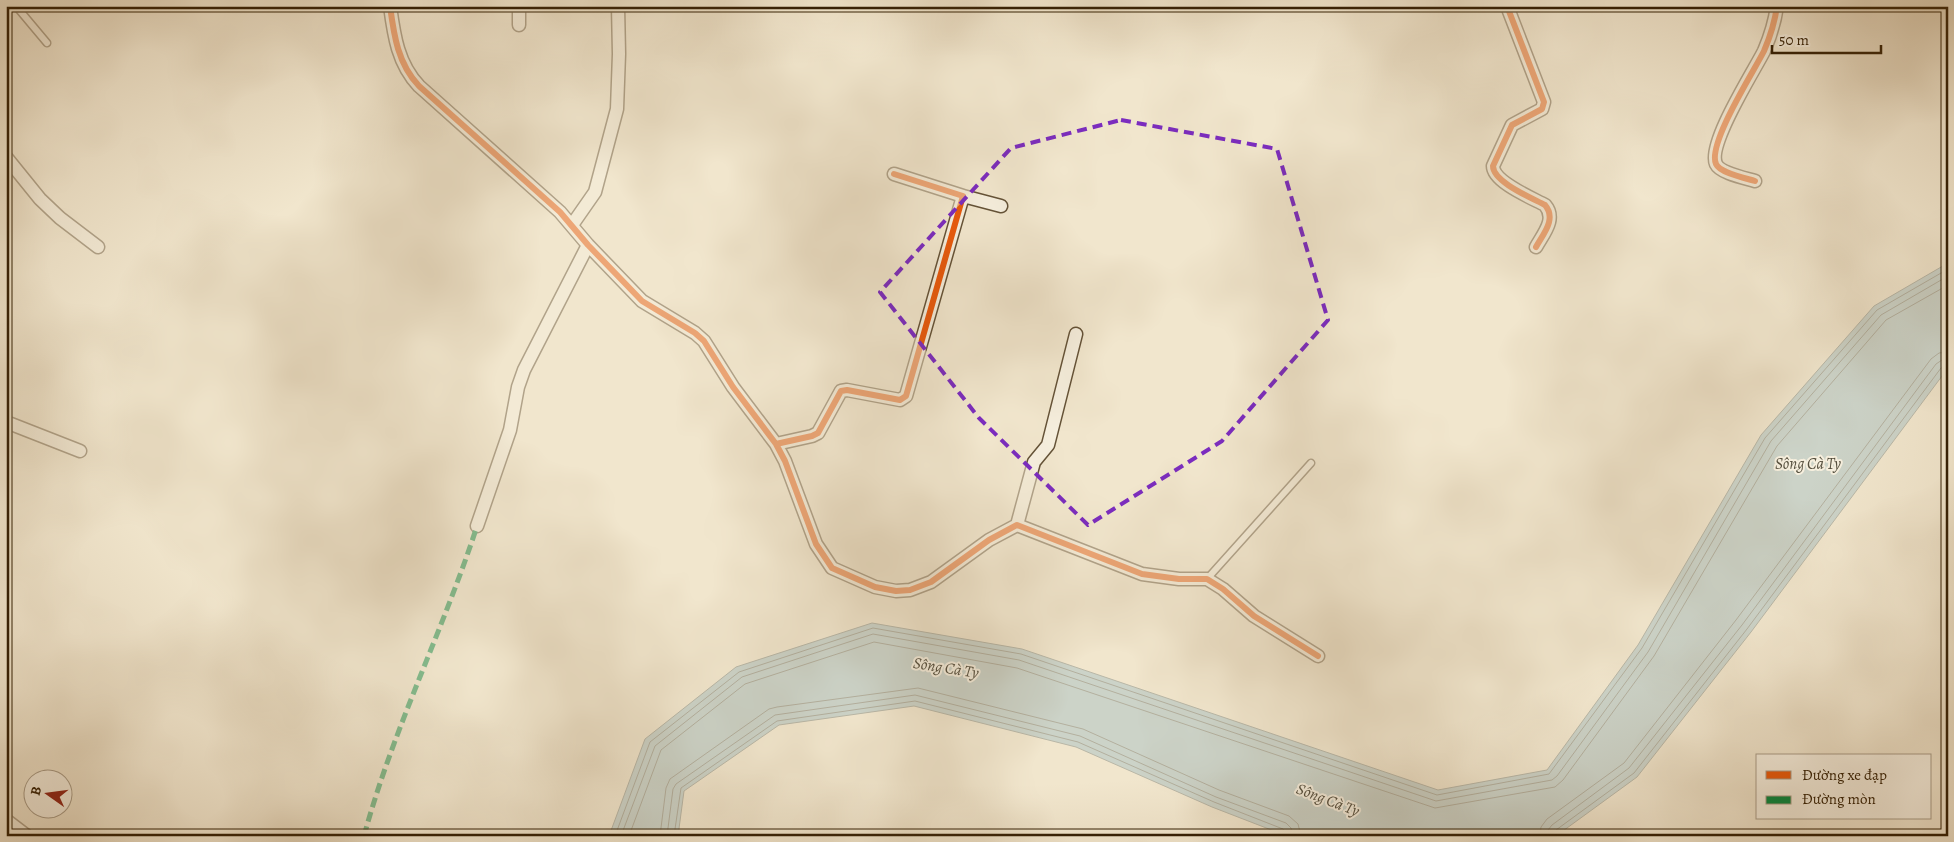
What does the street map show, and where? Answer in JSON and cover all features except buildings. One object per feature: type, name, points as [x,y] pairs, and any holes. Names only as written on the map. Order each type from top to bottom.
[{"type":"street","points":[[390,6],[399,53],[412,78],[572,225],[588,245],[642,301],[695,333],[704,341],[733,387],[776,444],[785,461],[816,544],[826,562],[841,573],[875,587],[896,591],[922,587],[989,540],[1016,525],[1034,462],[1048,445],[1076,334]]},
{"type":"street","points":[[519,25],[520,6]]},
{"type":"street","points":[[572,225],[595,192],[617,109],[618,6]]},
{"type":"street","points":[[1507,6],[1544,102],[1542,109],[1512,125],[1493,170],[1501,181],[1550,210],[1550,221],[1536,247]]},
{"type":"street","points":[[1755,181],[1718,167],[1715,162],[1716,152],[1724,126],[1767,42],[1777,6]]},
{"type":"street","points":[[6,157],[53,211],[98,246]]},
{"type":"street","points":[[894,174],[1001,206]]},
{"type":"street","points":[[776,444],[818,433],[841,391],[847,390],[900,400],[906,396],[963,196]]},
{"type":"street","points":[[477,526],[510,430],[518,387],[524,370],[588,245]]},
{"type":"street","points":[[6,422],[80,451]]},
{"type":"street","points":[[1016,525],[1142,574],[1179,579],[1208,579],[1223,589],[1254,616],[1318,656]]},
{"type":"street","points":[[6,820],[27,836]]},
{"type":"lane","points":[[16,6],[47,43]]},
{"type":"lane","points":[[1208,579],[1311,463]]},
{"type":"highlighted area","points":[[1121,120],[1277,149],[1328,320],[1222,441],[1088,525],[979,418],[880,292],[1011,148]]},
{"type":"water","name":"Sông Cà Ty","points":[[1948,263],[1948,368],[1751,632],[1637,777],[1556,836],[1287,836],[1212,807],[1076,747],[914,706],[779,725],[684,791],[678,836],[609,836],[645,739],[736,667],[872,623],[1022,649],[1438,790],[1547,770],[1638,645],[1761,435],[1874,306]]},
{"type":"marked path","points":[[364,836],[389,757],[464,565],[477,526]]},
{"type":"cycle path","points":[[390,6],[398,49],[406,68],[419,86],[560,212],[588,245],[642,301],[695,333],[704,341],[733,387],[776,444],[785,461],[816,544],[832,568],[875,587],[896,591],[910,590],[931,582],[989,540],[1017,525],[1142,574],[1179,579],[1207,579],[1223,589],[1254,616],[1318,656]]},
{"type":"cycle path","points":[[1507,6],[1544,102],[1542,109],[1512,125],[1493,166],[1499,178],[1506,184],[1545,205],[1548,210],[1550,216],[1548,226],[1536,247]]},
{"type":"cycle path","points":[[1755,181],[1722,170],[1716,164],[1715,154],[1718,141],[1733,108],[1764,51],[1772,29],[1777,6]]},
{"type":"cycle path","points":[[776,444],[818,433],[841,391],[847,390],[900,400],[906,396],[963,196],[894,174]]}]
